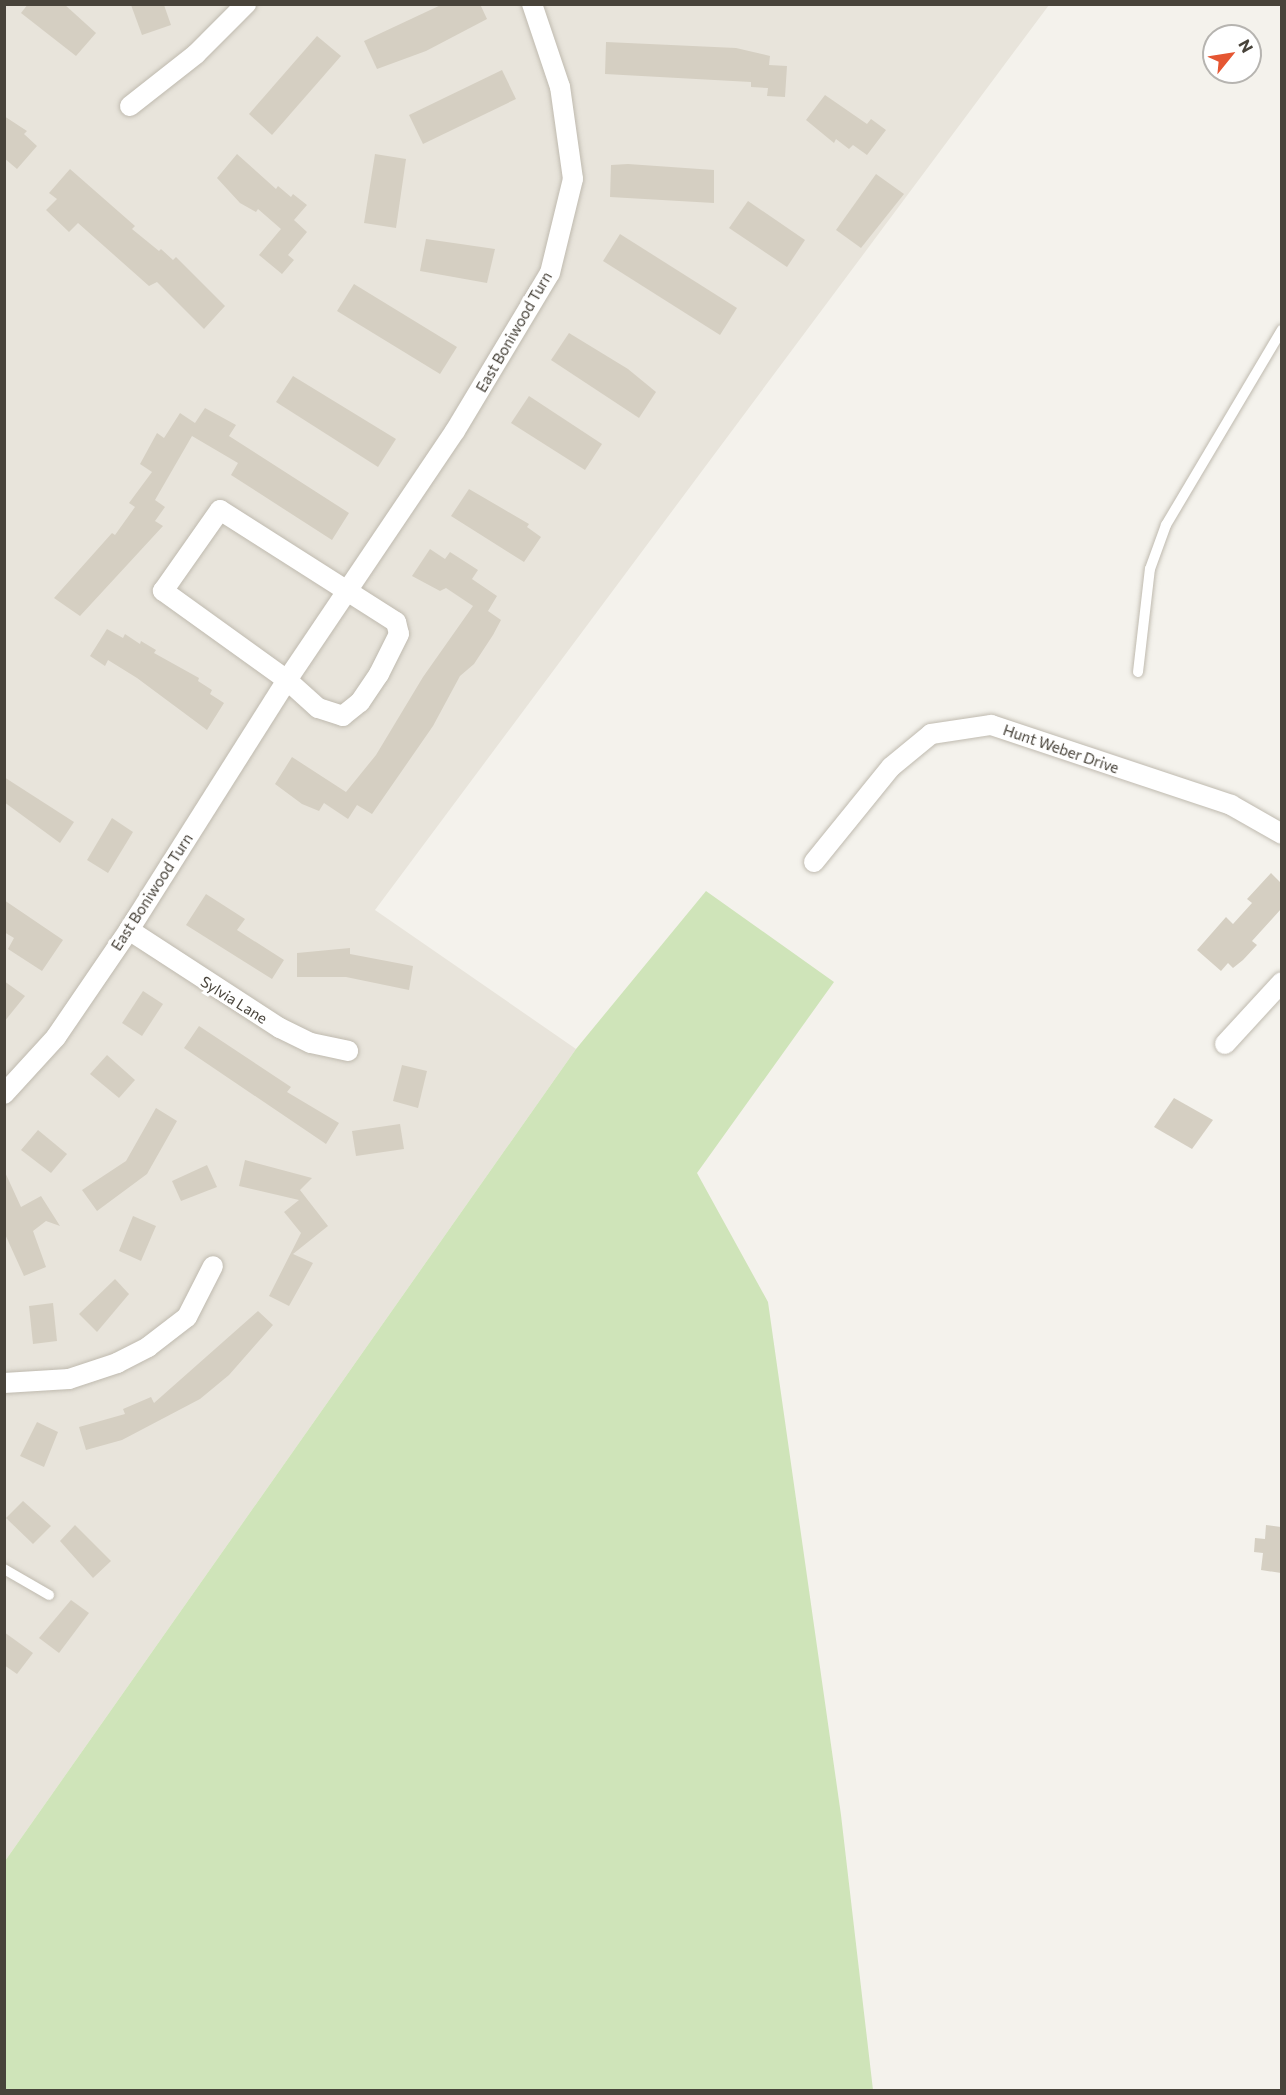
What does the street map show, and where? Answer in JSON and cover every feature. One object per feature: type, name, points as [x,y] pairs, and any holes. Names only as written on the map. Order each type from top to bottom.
[{"type":"street","points":[[130,106],[196,54],[246,4]]},
{"type":"street","name":"East Boniwood Turn","points":[[4,1094],[56,1036],[129,930],[287,681],[513,339],[550,273],[560,242],[573,179],[560,87],[532,4]]},
{"type":"street","points":[[220,510],[347,593],[396,622],[399,634],[379,674],[360,702],[343,716],[318,708],[287,681],[163,591],[220,510]]},
{"type":"street","name":"Hunt Weber Drive","points":[[814,862],[891,767],[931,734],[991,725],[1231,805],[1281,834]]},
{"type":"street","name":"Sylvia Lane","points":[[129,930],[280,1028],[311,1043],[348,1051]]},
{"type":"street","points":[[1225,1044],[1281,982]]},
{"type":"street","points":[[4,1383],[69,1379],[100,1370],[148,1347],[187,1317],[213,1266]]},
{"type":"lane","points":[[1138,672],[1150,569],[1166,525],[1281,330]]},
{"type":"lane","points":[[4,1569],[49,1595]]},
{"type":"shaded area","points":[[5,5],[1049,5],[375,910],[576,1049],[5,1861]]},
{"type":"green space","points":[[706,891],[834,982],[697,1173],[768,1302],[841,1815],[873,2090],[5,2090],[5,1861],[576,1049]]},
{"type":"building","points":[[28,4],[64,4],[96,33],[76,56],[21,13]]},
{"type":"building","points":[[443,4],[480,4],[487,19],[426,51],[377,69],[364,41]]},
{"type":"building","points":[[131,5],[164,5],[171,25],[142,35]]},
{"type":"building","points":[[317,36],[341,56],[272,135],[249,114]]},
{"type":"building","points":[[606,42],[736,48],[770,56],[769,65],[787,66],[785,97],[767,96],[768,88],[751,87],[751,82],[605,74]]},
{"type":"building","points":[[502,70],[516,99],[423,144],[409,115]]},
{"type":"building","points":[[825,95],[867,124],[871,119],[886,130],[867,155],[853,145],[849,149],[836,139],[834,143],[806,120]]},
{"type":"building","points":[[4,116],[27,131],[24,134],[37,146],[17,169],[4,158]]},
{"type":"building","points":[[237,154],[276,189],[278,186],[291,197],[293,194],[307,205],[294,220],[307,232],[288,255],[294,260],[282,274],[259,255],[281,229],[258,209],[256,212],[240,203],[217,178]]},
{"type":"building","points":[[375,154],[406,159],[396,228],[364,223]]},
{"type":"building","points":[[628,164],[714,170],[714,203],[610,197],[611,165]]},
{"type":"building","points":[[70,169],[135,226],[132,229],[173,260],[176,257],[225,306],[204,329],[157,282],[149,286],[78,223],[69,232],[46,210],[57,199],[49,193]]},
{"type":"building","points":[[876,174],[904,194],[861,248],[836,230]]},
{"type":"building","points":[[748,201],[805,240],[787,267],[729,228]]},
{"type":"building","points":[[620,234],[737,308],[720,335],[603,261]]},
{"type":"building","points":[[426,239],[495,249],[487,283],[420,271]]},
{"type":"building","points":[[354,284],[457,347],[440,374],[337,311]]},
{"type":"building","points":[[569,333],[628,369],[656,392],[639,418],[551,360]]},
{"type":"building","points":[[293,376],[396,439],[378,467],[276,402]]},
{"type":"building","points":[[529,396],[602,444],[585,470],[511,423]]},
{"type":"building","points":[[205,408],[236,425],[229,436],[349,513],[332,540],[231,475],[238,463],[192,436],[155,500],[165,507],[155,521],[163,526],[80,616],[54,598],[112,533],[115,535],[135,507],[129,503],[152,472],[140,464],[157,433],[164,438],[180,413],[195,423]]},
{"type":"building","points":[[469,489],[529,524],[527,527],[541,537],[524,562],[451,516]]},
{"type":"building","points":[[430,549],[445,559],[450,552],[478,570],[472,579],[497,596],[488,611],[501,620],[474,664],[460,676],[433,726],[372,814],[357,805],[348,819],[324,803],[319,811],[302,804],[275,784],[292,757],[346,792],[376,755],[423,677],[473,606],[446,588],[440,591],[412,576]]},
{"type":"building","points":[[107,629],[123,638],[125,634],[140,644],[141,641],[156,650],[154,653],[199,678],[198,681],[212,690],[210,694],[224,703],[207,730],[137,678],[108,660],[105,666],[90,656]]},
{"type":"building","points":[[4,777],[74,822],[60,843],[4,802]]},
{"type":"building","points":[[112,818],[133,832],[108,873],[87,860]]},
{"type":"building","points":[[1271,873],[1281,883],[1281,909],[1252,941],[1257,945],[1243,960],[1233,968],[1228,963],[1221,971],[1197,950],[1226,917],[1233,924],[1252,903],[1247,899]]},
{"type":"building","points":[[206,894],[245,919],[237,930],[284,960],[272,979],[186,925]]},
{"type":"building","points":[[4,900],[63,940],[42,971],[8,949],[14,938],[4,932]]},
{"type":"building","points":[[350,948],[350,954],[413,966],[409,990],[346,977],[297,977],[297,953]]},
{"type":"building","points":[[4,981],[25,996],[4,1022]]},
{"type":"building","points":[[143,991],[163,1004],[142,1036],[122,1023]]},
{"type":"building","points":[[199,1026],[291,1087],[287,1092],[339,1123],[326,1144],[184,1048]]},
{"type":"building","points":[[107,1055],[135,1080],[119,1098],[90,1074]]},
{"type":"building","points":[[402,1065],[427,1071],[418,1108],[393,1101]]},
{"type":"building","points":[[1174,1098],[1213,1120],[1192,1149],[1154,1127]]},
{"type":"building","points":[[156,1108],[177,1121],[147,1174],[97,1211],[82,1190],[126,1161]]},
{"type":"building","points":[[400,1124],[404,1149],[356,1156],[352,1131]]},
{"type":"building","points":[[38,1130],[67,1154],[51,1173],[21,1150]]},
{"type":"building","points":[[245,1160],[312,1178],[300,1190],[328,1226],[293,1254],[313,1263],[289,1306],[269,1296],[301,1233],[284,1212],[299,1200],[239,1186]]},
{"type":"building","points":[[207,1165],[217,1187],[181,1201],[172,1181]]},
{"type":"building","points":[[4,1170],[21,1207],[41,1196],[60,1226],[46,1221],[33,1231],[46,1267],[24,1276],[4,1232]]},
{"type":"building","points":[[133,1216],[156,1226],[141,1261],[119,1251]]},
{"type":"building","points":[[115,1279],[129,1294],[97,1332],[79,1314]]},
{"type":"building","points":[[53,1303],[57,1341],[33,1344],[29,1306]]},
{"type":"building","points":[[258,1311],[273,1325],[229,1375],[200,1399],[122,1440],[86,1450],[79,1427],[125,1414],[123,1409],[151,1397],[154,1403]]},
{"type":"building","points":[[37,1422],[58,1432],[44,1467],[20,1456]]},
{"type":"building","points":[[23,1501],[51,1526],[33,1544],[6,1518]]},
{"type":"building","points":[[75,1525],[111,1561],[93,1578],[60,1541]]},
{"type":"building","points":[[1266,1525],[1281,1527],[1281,1573],[1261,1570],[1263,1553],[1254,1552],[1255,1538],[1265,1539]]},
{"type":"building","points":[[71,1600],[89,1613],[59,1653],[39,1638]]},
{"type":"building","points":[[4,1632],[33,1653],[17,1674],[4,1665]]}]
